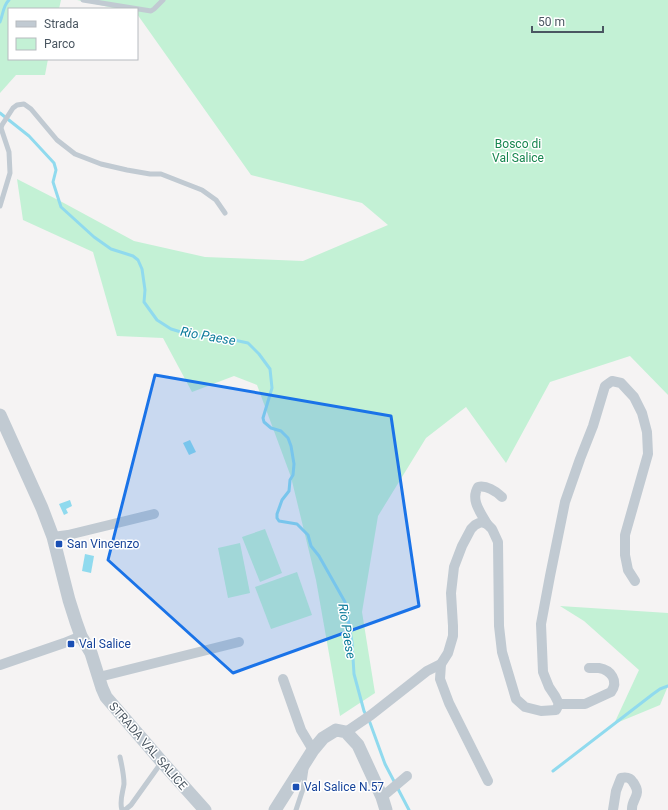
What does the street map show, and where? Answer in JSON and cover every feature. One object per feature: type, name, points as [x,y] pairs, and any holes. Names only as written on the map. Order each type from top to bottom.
[{"type":"street","points":[[559,704],[543,672],[541,624],[565,502],[593,426],[605,386],[612,381],[621,383],[634,397],[642,413],[646,432],[648,454],[625,534],[625,555],[628,570],[634,581]]},
{"type":"street","name":"STRADA VAL SALICE","points":[[0,415],[42,508],[53,537],[69,600],[81,636],[91,653],[106,697],[205,810]]},
{"type":"street","points":[[502,498],[496,492],[485,487],[481,486],[476,490],[475,502],[487,524],[492,529],[498,542],[500,633],[502,652],[516,699],[525,707],[541,711],[556,710],[559,704]]},
{"type":"street","points":[[53,537],[68,535],[154,514]]},
{"type":"street","points":[[487,524],[482,522],[475,525],[471,529],[462,546],[454,567],[451,593],[453,636],[448,653],[441,664],[440,679],[449,703],[488,781]]},
{"type":"street","points":[[1,663],[81,636]]},
{"type":"street","points":[[98,677],[239,642]]},
{"type":"street","points":[[346,732],[427,671],[441,664]]},
{"type":"street","points":[[559,704],[585,704],[611,692],[615,683],[613,677],[608,672],[600,668],[589,668]]},
{"type":"street","points":[[284,679],[310,755]]},
{"type":"street","points":[[275,810],[310,755],[323,738],[336,730],[346,732],[358,745],[382,797],[386,810]]},
{"type":"street","points":[[613,810],[616,791],[622,778],[626,777],[632,779],[637,787],[637,795],[632,810]]},
{"type":"street","points":[[382,797],[401,781]]},
{"type":"lane","points":[[83,0],[132,8]]},
{"type":"lane","points":[[138,9],[150,11],[164,0]]},
{"type":"lane","points":[[0,206],[10,172],[9,152],[1,128],[12,108],[17,105],[24,104],[31,109],[57,140],[75,154],[102,164],[127,170],[150,174],[161,174],[202,190],[216,200],[225,213]]},
{"type":"lane","points":[[296,810],[303,789],[310,755]]},
{"type":"lane","points":[[120,757],[124,776],[120,806],[122,810],[125,810],[131,805],[162,762]]},
{"type":"highlighted area","points":[[155,375],[391,416],[419,606],[233,673],[108,560]]},
{"type":"green space","points":[[0,0],[61,0],[59,8],[8,8],[8,60],[48,60],[45,75],[16,75],[0,93]]},
{"type":"green space","name":"Bosco di Val Salice","points":[[77,0],[668,0],[668,395],[630,356],[550,382],[506,463],[466,407],[426,438],[378,516],[362,612],[375,693],[340,716],[316,580],[291,477],[257,385],[234,376],[192,392],[163,338],[117,336],[93,252],[23,220],[17,179],[134,241],[205,257],[303,261],[388,225],[362,203],[251,175],[138,15],[138,8],[113,8]]},
{"type":"green space","points":[[265,529],[282,573],[260,582],[242,537]]},
{"type":"green space","points":[[240,543],[250,593],[228,598],[218,548]]},
{"type":"green space","points":[[297,572],[312,615],[271,629],[255,587]]},
{"type":"green space","points":[[560,606],[668,613],[668,686],[660,705],[614,724],[639,670],[584,621]]},
{"type":"water","points":[[190,440],[196,452],[189,455],[183,443]]},
{"type":"water","points":[[70,500],[72,506],[66,509],[68,513],[64,515],[59,504]]},
{"type":"water","points":[[85,554],[94,556],[91,573],[82,571]]},
{"type":"waterway","points":[[0,22],[4,7],[9,0]]},
{"type":"waterway","name":"Rio Paese","points":[[0,113],[29,136],[54,163],[56,170],[53,182],[61,207],[94,237],[111,249],[133,256],[138,260],[142,269],[145,290],[144,302],[157,320],[171,329],[181,332],[190,332],[199,336],[215,336],[248,343],[259,354],[270,369],[272,388],[263,418],[264,422],[271,428],[281,431],[288,438],[294,464],[289,491],[282,500],[277,518],[279,521],[297,524],[308,535],[311,546],[319,556],[345,602],[352,642],[354,674],[366,715]]},
{"type":"waterway","points":[[553,771],[653,694],[668,686]]},
{"type":"waterway","name":"Rio Paese","points":[[369,720],[385,764],[409,810]]},
{"type":"place","name":"San Vincenzo","points":[[59,544]]},
{"type":"place","name":"Val Salice","points":[[71,644]]},
{"type":"place","name":"Val Salice N.57","points":[[296,787]]}]
